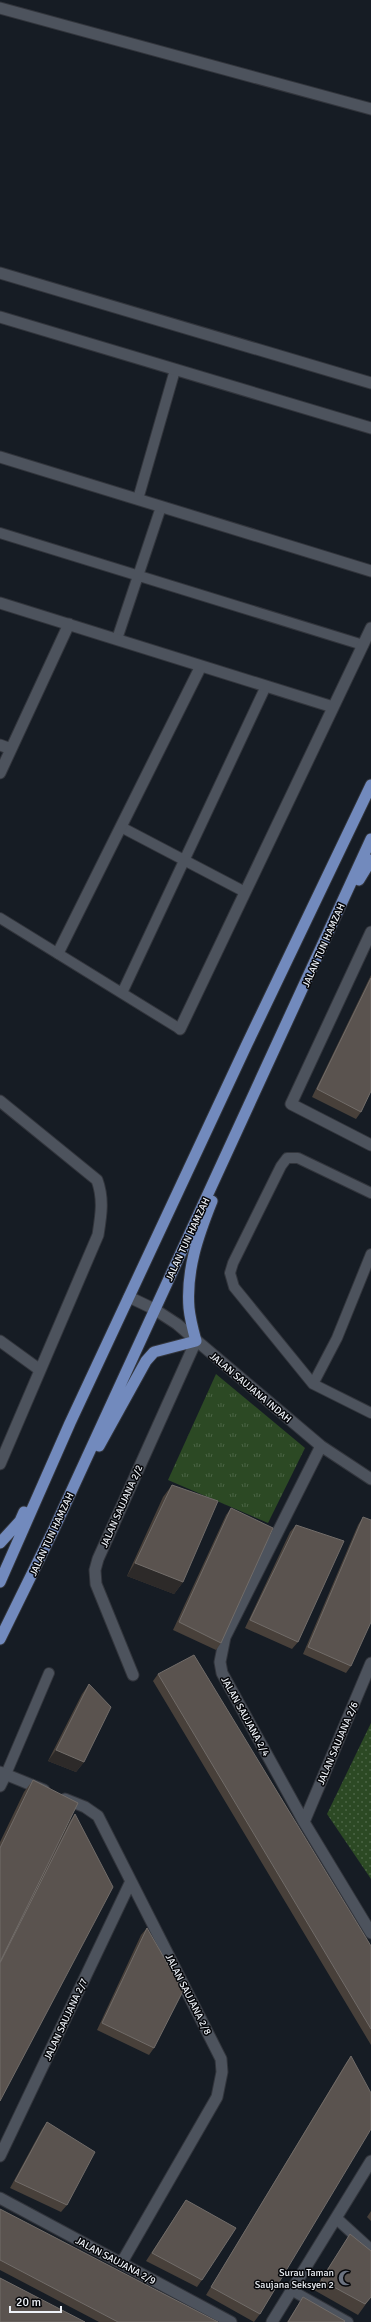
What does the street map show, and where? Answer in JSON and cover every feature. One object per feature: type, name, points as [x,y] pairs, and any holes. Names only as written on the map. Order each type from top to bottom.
[{"type":"main road","points":[[0,1582],[70,1423],[371,785]]},
{"type":"main road","name":"JALAN TUN HAMZAH","points":[[0,1639],[66,1502],[371,839]]},
{"type":"main road","points":[[330,928],[371,860]]},
{"type":"main road","points":[[66,1502],[146,1361],[154,1352],[196,1341],[189,1309],[188,1285],[192,1258],[242,1122]]},
{"type":"main road","points":[[0,1543],[20,1521],[70,1423]]},
{"type":"street","points":[[0,8],[371,109]]},
{"type":"street","points":[[0,273],[371,383]]},
{"type":"street","points":[[0,317],[371,428]]},
{"type":"street","points":[[0,457],[371,571]]},
{"type":"street","points":[[0,603],[334,707]]},
{"type":"street","points":[[0,773],[69,624]]},
{"type":"street","points":[[180,1029],[371,628]]},
{"type":"street","points":[[58,953],[201,666]]},
{"type":"street","points":[[0,745],[11,749]]},
{"type":"street","points":[[371,932],[291,1104],[371,1145]]},
{"type":"street","points":[[0,1101],[97,1180],[101,1192],[101,1216],[98,1235],[0,1464]]},
{"type":"street","name":"JALAN SAUJANA INDAH","points":[[129,1297],[154,1309],[177,1324],[321,1446],[371,1479]]},
{"type":"street","points":[[0,1341],[40,1370]]},
{"type":"street","name":"JALAN SAUJANA 2/2","points":[[133,1675],[96,1584],[95,1570],[98,1559],[196,1341]]},
{"type":"street","name":"JALAN SAUJANA 2/4","points":[[321,1446],[225,1637],[220,1662],[222,1673],[304,1822],[371,1933]]},
{"type":"street","name":"JALAN SAUJANA 2/6","points":[[304,1822],[371,1663]]},
{"type":"street","points":[[0,1786],[3,1773]]},
{"type":"street","name":"JALAN SAUJANA 2/8","points":[[3,1773],[85,1806],[98,1816],[217,2048],[222,2072],[217,2097],[122,2262]]},
{"type":"street","name":"JALAN SAUJANA 2/7","points":[[0,2156],[131,1881]]},
{"type":"street","points":[[272,2322],[371,2161]]},
{"type":"street","name":"JALAN SAUJANA 2/9","points":[[0,2198],[122,2262],[231,2322]]},
{"type":"street","points":[[336,2218],[371,2250]]},
{"type":"lane","points":[[138,499],[175,370]]},
{"type":"lane","points":[[117,640],[161,507]]},
{"type":"lane","points":[[0,533],[138,577],[363,645]]},
{"type":"lane","points":[[122,993],[266,686]]},
{"type":"lane","points":[[121,827],[245,892]]},
{"type":"lane","points":[[0,918],[180,1029]]},
{"type":"lane","points":[[371,1193],[298,1158],[287,1158],[281,1166],[233,1262],[230,1273],[234,1287],[313,1384],[371,1413]]},
{"type":"lane","points":[[313,1384],[337,1338],[371,1254]]},
{"type":"lane","points":[[3,1773],[49,1673]]},
{"type":"lane","points":[[291,2290],[348,2322]]},
{"type":"green space","points":[[216,1374],[305,1448],[268,1523],[168,1480]]},
{"type":"green space","points":[[371,1723],[371,1879],[327,1814]]},
{"type":"building","points":[[371,978],[371,1091],[361,1112],[317,1089]]},
{"type":"building","points":[[172,1485],[218,1501],[183,1582],[135,1563]]},
{"type":"building","points":[[231,1508],[273,1528],[221,1643],[179,1622]]},
{"type":"building","points":[[363,1517],[371,1520],[371,1622],[351,1666],[308,1647]]},
{"type":"building","points":[[296,1525],[344,1541],[298,1642],[250,1620]]},
{"type":"building","points":[[194,1655],[371,1946],[371,2029],[158,1674]]},
{"type":"building","points":[[89,1684],[111,1707],[84,1762],[56,1750]]},
{"type":"building","points":[[33,1780],[78,1803],[0,1962],[0,1848]]},
{"type":"building","points":[[75,1814],[113,1887],[0,2101],[0,1963]]},
{"type":"building","points":[[147,1928],[183,1991],[154,2048],[102,2023]]},
{"type":"building","points":[[351,2056],[371,2093],[371,2129],[260,2314],[211,2287]]},
{"type":"building","points":[[47,2122],[95,2152],[67,2205],[15,2181]]},
{"type":"building","points":[[186,2200],[236,2228],[202,2280],[152,2253]]},
{"type":"building","points":[[0,2209],[218,2322],[118,2322],[0,2260]]},
{"type":"building","name":"Surau Taman Saujana Seksyen 2","points":[[350,2234],[371,2251],[371,2297],[365,2304],[321,2280]]},
{"type":"building","points":[[0,2278],[85,2322],[0,2322]]},
{"type":"building","points":[[303,2297],[345,2321],[288,2322]]},
{"type":"place","name":"Surau Taman Saujana Seksyen 2","points":[[346,2278]]}]
